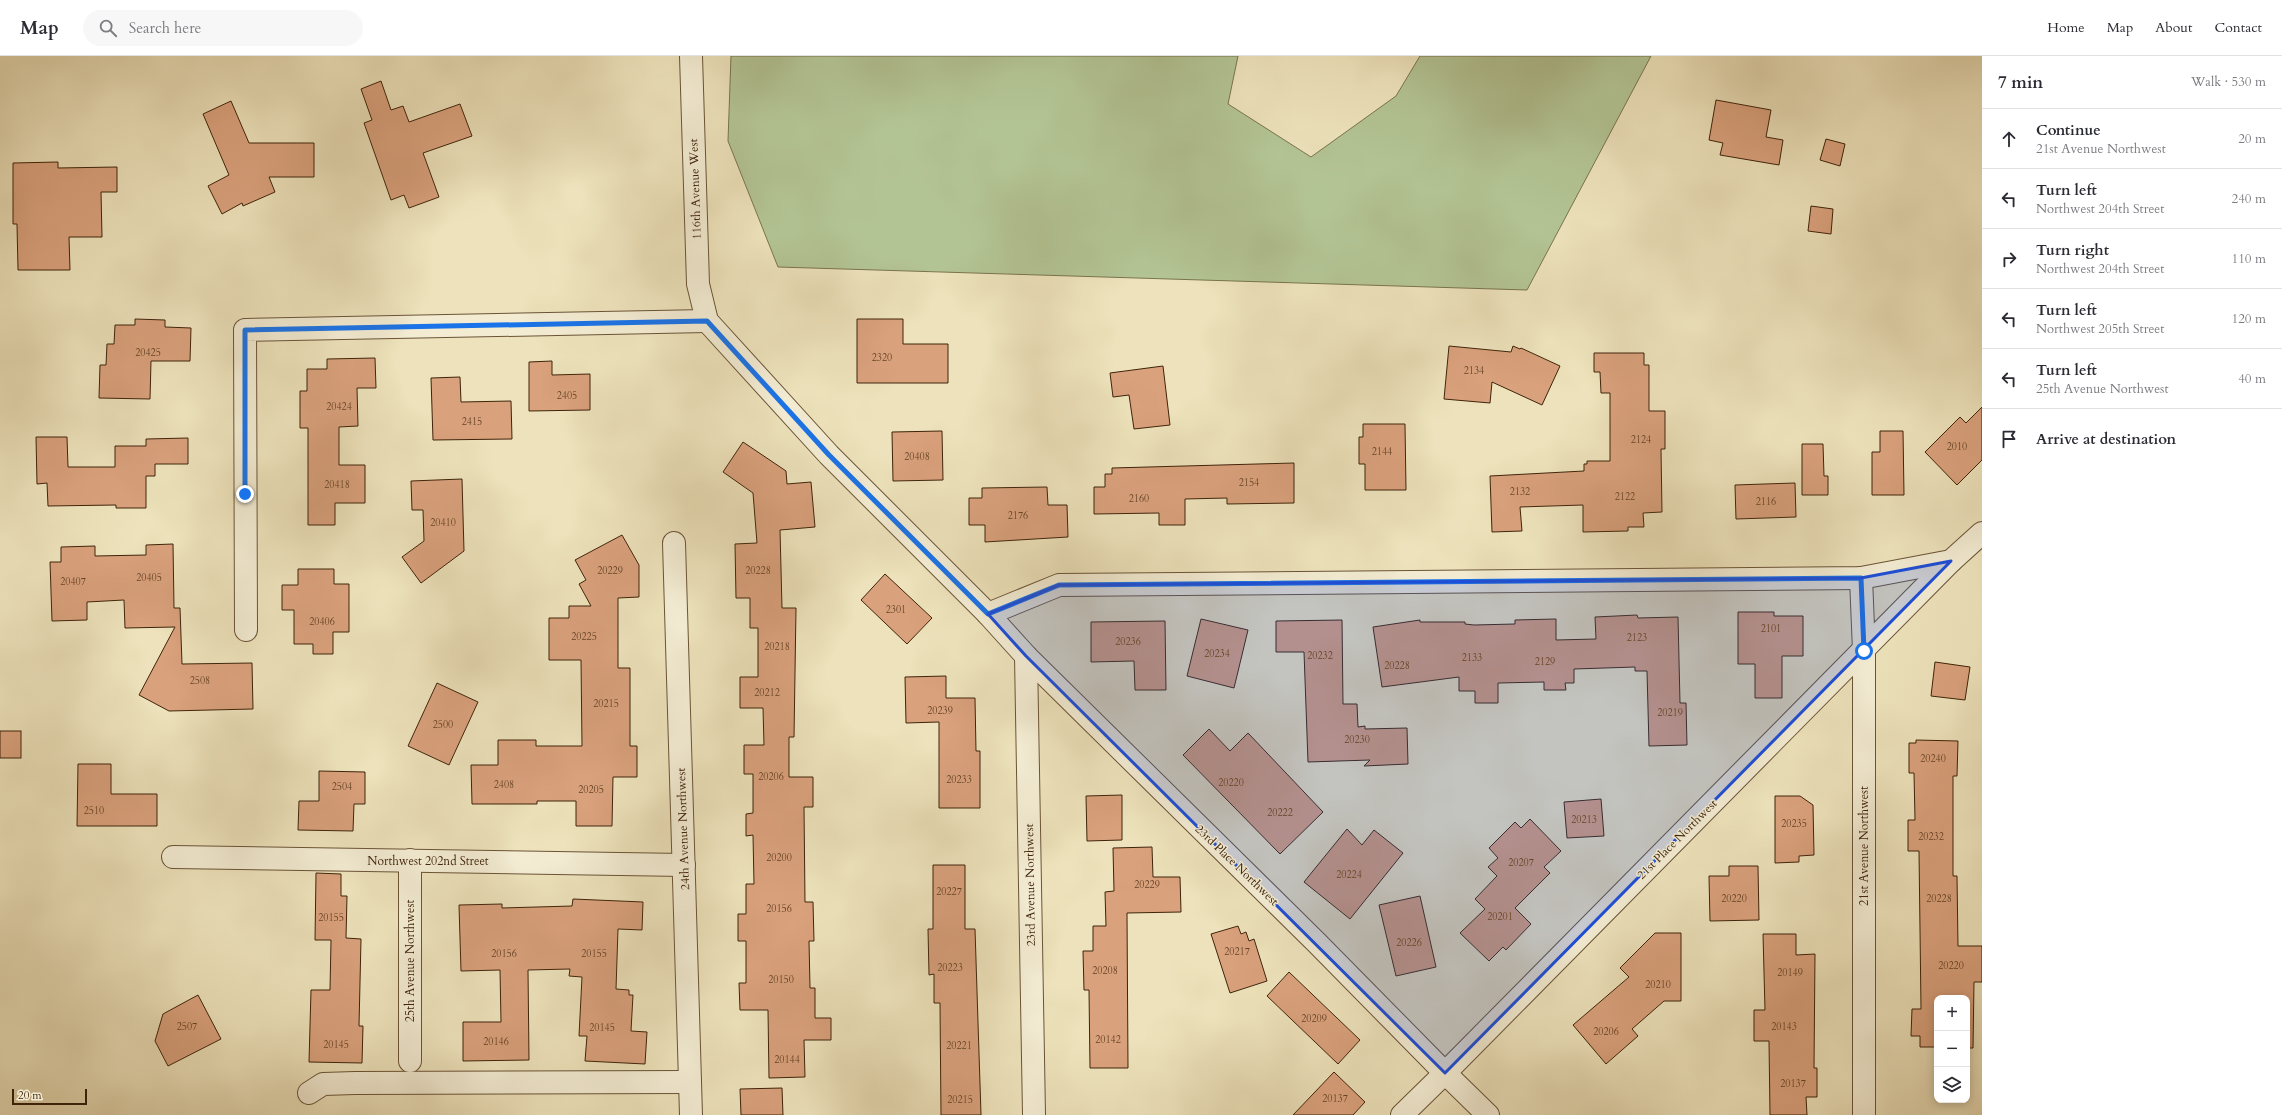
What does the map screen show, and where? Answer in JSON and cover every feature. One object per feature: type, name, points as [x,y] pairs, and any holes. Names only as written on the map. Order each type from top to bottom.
[{"type":"street","name":"116th Avenue West","points":[[691,56],[693,179],[698,284],[707,321]]},
{"type":"street","points":[[246,630],[245,330],[707,321]]},
{"type":"street","name":"23rd Place Northwest","points":[[707,321],[829,455],[988,614],[1026,656],[1317,943],[1445,1073]]},
{"type":"street","name":"21st Place Northwest","points":[[1445,1073],[1982,533]]},
{"type":"street","name":"24th Avenue Northwest","points":[[674,543],[691,1115]]},
{"type":"street","points":[[988,614],[1059,585],[1861,578],[1952,562]]},
{"type":"street","name":"21st Avenue Northwest","points":[[1861,578],[1864,651],[1864,1115]]},
{"type":"street","name":"23rd Avenue Northwest","points":[[1026,656],[1034,1115]]},
{"type":"street","name":"Northwest 202nd Street","points":[[173,857],[684,865]]},
{"type":"street","name":"25th Avenue Northwest","points":[[410,860],[410,1061]]},
{"type":"street","points":[[1402,1115],[1445,1073],[1488,1115]]},
{"type":"street","points":[[309,1093],[323,1084],[355,1083],[690,1082]]},
{"type":"highlighted area","points":[[1951,561],[1445,1073],[1026,656],[988,614],[1059,585],[1861,578]]},
{"type":"green space","points":[[731,56],[1238,56],[1228,104],[1311,157],[1396,96],[1420,56],[1651,56],[1527,290],[778,267],[728,141]]},
{"type":"building","points":[[381,81],[391,110],[403,106],[409,122],[460,104],[472,136],[423,153],[439,197],[409,208],[404,195],[391,200],[364,123],[372,120],[361,89]]},
{"type":"building","points":[[1716,100],[1771,110],[1766,137],[1783,140],[1779,165],[1720,155],[1723,143],[1709,140]]},
{"type":"building","points":[[231,101],[249,143],[314,143],[314,177],[269,177],[275,192],[243,206],[242,203],[222,214],[208,186],[229,175],[203,114]]},
{"type":"building","points":[[1826,139],[1845,144],[1840,166],[1820,160]]},
{"type":"building","points":[[58,162],[58,168],[117,167],[117,192],[101,192],[102,237],[69,237],[70,270],[18,270],[17,224],[13,224],[13,163]]},
{"type":"building","points":[[1811,206],[1833,209],[1831,234],[1808,231]]},
{"type":"building","points":[[135,319],[165,320],[165,327],[191,328],[190,361],[151,361],[150,399],[99,398],[100,365],[106,365],[107,344],[114,344],[115,325],[135,325]]},
{"type":"building","points":[[857,319],[903,319],[903,344],[948,344],[948,383],[857,383]]},
{"type":"building","points":[[1449,346],[1511,352],[1513,346],[1520,349],[1521,348],[1560,366],[1542,405],[1492,382],[1490,403],[1444,399]]},
{"type":"building","points":[[1594,353],[1644,353],[1644,365],[1649,365],[1649,411],[1665,411],[1665,449],[1661,449],[1662,512],[1643,513],[1644,527],[1628,527],[1628,531],[1583,532],[1583,505],[1520,507],[1522,531],[1492,532],[1490,476],[1584,471],[1584,464],[1587,464],[1587,461],[1610,461],[1610,393],[1601,393],[1600,372],[1594,372]]},
{"type":"building","points":[[375,358],[376,388],[357,388],[358,426],[339,427],[339,465],[365,465],[365,503],[335,503],[335,525],[308,525],[308,428],[300,428],[300,391],[307,391],[307,369],[327,369],[327,359]]},
{"type":"building","points":[[552,361],[552,375],[590,374],[590,410],[529,411],[529,362]]},
{"type":"building","points":[[1163,366],[1170,425],[1134,429],[1129,395],[1113,397],[1110,373]]},
{"type":"building","points":[[460,377],[461,402],[511,401],[512,439],[433,440],[431,378]]},
{"type":"building","points":[[1982,407],[1982,460],[1957,485],[1925,452],[1960,417],[1966,423]]},
{"type":"building","points":[[1363,424],[1405,424],[1406,490],[1365,490],[1365,464],[1359,464],[1359,437],[1363,437]]},
{"type":"building","points":[[942,431],[943,480],[893,481],[892,432]]},
{"type":"building","points":[[1880,431],[1903,431],[1904,495],[1872,495],[1872,452],[1880,452]]},
{"type":"building","points":[[36,437],[67,437],[68,467],[115,467],[115,446],[146,446],[146,439],[188,438],[188,464],[155,464],[155,476],[146,476],[146,508],[116,508],[116,505],[48,506],[47,483],[37,484]]},
{"type":"building","points":[[743,442],[786,471],[787,484],[811,482],[815,527],[780,530],[782,608],[796,608],[794,737],[789,737],[789,777],[813,777],[813,807],[804,807],[805,902],[813,902],[814,941],[809,941],[810,988],[815,988],[815,1018],[831,1018],[831,1040],[804,1040],[805,1077],[769,1078],[768,1010],[740,1010],[739,983],[746,983],[746,941],[738,941],[738,914],[746,914],[746,884],[754,884],[753,835],[746,836],[746,814],[753,813],[753,774],[744,774],[744,745],[764,745],[763,708],[740,708],[740,677],[758,677],[758,628],[750,628],[750,598],[736,598],[735,544],[757,543],[753,493],[723,472]]},
{"type":"building","points":[[1802,444],[1823,444],[1824,476],[1828,476],[1828,495],[1802,495]]},
{"type":"building","points":[[1294,463],[1294,503],[1227,504],[1227,498],[1185,499],[1185,525],[1159,525],[1159,513],[1094,514],[1094,487],[1105,487],[1105,474],[1112,474],[1112,468]]},
{"type":"building","points":[[462,479],[464,551],[421,583],[402,557],[424,541],[423,510],[412,510],[411,481]]},
{"type":"building","points":[[1795,483],[1796,517],[1736,519],[1735,485]]},
{"type":"building","points":[[1047,487],[1048,505],[1067,505],[1068,537],[985,542],[985,525],[969,525],[969,498],[982,498],[982,488]]},
{"type":"building","points":[[622,535],[639,565],[639,597],[618,598],[618,668],[630,668],[630,746],[637,746],[637,777],[613,777],[612,826],[576,826],[576,801],[537,801],[537,804],[472,804],[471,765],[498,765],[498,740],[536,740],[536,746],[582,746],[581,660],[549,660],[549,618],[569,618],[569,606],[591,606],[579,584],[586,580],[575,560]]},
{"type":"building","points":[[173,544],[174,608],[180,608],[182,664],[252,663],[253,709],[169,711],[139,695],[175,627],[125,628],[124,600],[87,602],[87,620],[52,621],[50,562],[61,562],[61,547],[95,546],[95,556],[146,555],[146,545]]},
{"type":"building","points":[[298,569],[334,569],[334,584],[349,584],[349,632],[333,632],[333,654],[313,654],[313,644],[294,644],[294,610],[282,610],[282,585],[298,585]]},
{"type":"building","points":[[885,574],[932,618],[907,644],[861,600]]},
{"type":"building","points":[[1738,612],[1774,612],[1774,616],[1803,616],[1803,656],[1782,656],[1782,698],[1755,698],[1755,664],[1738,664]]},
{"type":"building","points":[[1637,615],[1638,618],[1678,617],[1680,703],[1686,703],[1687,745],[1649,746],[1647,671],[1635,671],[1635,667],[1574,669],[1574,683],[1565,683],[1566,690],[1544,690],[1544,682],[1498,683],[1498,703],[1475,703],[1475,691],[1459,691],[1459,677],[1382,687],[1373,627],[1420,620],[1420,622],[1465,622],[1465,624],[1474,625],[1515,624],[1515,620],[1556,619],[1556,640],[1596,639],[1595,617]]},
{"type":"building","points":[[1201,619],[1248,630],[1234,688],[1187,676]]},
{"type":"building","points":[[1342,620],[1343,704],[1357,704],[1358,727],[1365,726],[1365,729],[1407,728],[1408,764],[1364,766],[1370,760],[1308,762],[1304,652],[1276,652],[1276,621]]},
{"type":"building","points":[[1165,621],[1166,690],[1135,690],[1134,661],[1091,662],[1091,622]]},
{"type":"building","points":[[1935,662],[1970,667],[1965,700],[1931,696]]},
{"type":"building","points":[[946,676],[946,698],[975,698],[976,751],[980,751],[980,808],[939,808],[939,722],[906,723],[905,677]]},
{"type":"building","points":[[437,683],[478,702],[449,765],[408,746]]},
{"type":"building","points":[[1209,729],[1230,751],[1248,733],[1323,812],[1280,854],[1183,755]]},
{"type":"building","points":[[0,731],[21,731],[21,758],[0,758]]},
{"type":"building","points":[[1916,740],[1958,741],[1957,776],[1953,776],[1953,876],[1957,876],[1958,946],[1982,946],[1982,982],[1974,982],[1973,1048],[1970,1048],[1970,995],[1934,995],[1934,1047],[1920,1047],[1920,1036],[1911,1036],[1912,1009],[1921,1009],[1919,851],[1908,851],[1908,820],[1915,820],[1914,773],[1909,773],[1909,743],[1916,743]]},
{"type":"building","points":[[78,764],[111,764],[111,794],[157,794],[157,826],[77,826]]},
{"type":"building","points":[[319,771],[365,772],[365,804],[354,804],[353,831],[298,830],[299,801],[319,801]]},
{"type":"building","points":[[1122,795],[1122,840],[1087,841],[1086,796]]},
{"type":"building","points":[[1775,796],[1800,796],[1813,805],[1814,855],[1799,856],[1799,862],[1775,863]]},
{"type":"building","points":[[1601,799],[1604,836],[1567,838],[1564,802]]},
{"type":"building","points":[[1530,819],[1561,851],[1544,867],[1550,873],[1515,908],[1531,924],[1506,950],[1503,947],[1489,961],[1460,933],[1485,909],[1475,899],[1497,876],[1488,867],[1498,858],[1489,848],[1515,822],[1521,828]]},
{"type":"building","points":[[1347,829],[1362,845],[1374,830],[1403,853],[1350,919],[1304,882]]},
{"type":"building","points":[[1152,847],[1153,877],[1180,877],[1181,912],[1127,913],[1128,1068],[1090,1068],[1089,990],[1084,990],[1083,951],[1093,951],[1093,926],[1106,926],[1105,892],[1114,891],[1113,848]]},
{"type":"building","points":[[933,865],[965,865],[965,929],[975,929],[981,1115],[941,1115],[940,1003],[934,1003],[934,974],[929,975],[928,929],[933,929]]},
{"type":"building","points":[[1729,866],[1758,866],[1759,920],[1710,921],[1709,876],[1729,876]]},
{"type":"building","points":[[316,873],[341,874],[341,896],[347,896],[346,938],[361,939],[359,1026],[363,1026],[362,1063],[309,1062],[311,990],[330,990],[331,940],[315,940]]},
{"type":"building","points":[[1420,896],[1436,967],[1396,976],[1379,905]]},
{"type":"building","points":[[573,899],[643,902],[642,930],[618,929],[616,989],[629,990],[629,995],[633,995],[631,1031],[647,1032],[645,1064],[585,1061],[587,1036],[579,1036],[582,977],[569,976],[570,969],[528,970],[529,1060],[463,1061],[463,1022],[501,1022],[500,970],[461,971],[459,905],[502,904],[502,908],[572,906]]},
{"type":"building","points":[[1238,926],[1241,934],[1246,932],[1249,941],[1254,939],[1267,981],[1230,993],[1211,934]]},
{"type":"building","points":[[1655,933],[1681,933],[1681,1001],[1664,1001],[1632,1029],[1638,1036],[1606,1064],[1573,1025],[1629,977],[1620,968]]},
{"type":"building","points":[[1763,934],[1796,934],[1796,955],[1815,954],[1814,1068],[1817,1068],[1817,1097],[1806,1097],[1807,1115],[1770,1115],[1769,1041],[1754,1041],[1754,1010],[1765,1010]]},
{"type":"building","points":[[1289,972],[1360,1040],[1338,1064],[1267,996]]},
{"type":"building","points":[[198,995],[221,1039],[168,1066],[155,1041],[163,1014]]},
{"type":"building","points":[[1334,1072],[1365,1102],[1353,1115],[1293,1115]]},
{"type":"building","points":[[782,1088],[783,1115],[741,1115],[740,1089]]},
{"type":"route","points":[[245,494],[245,330],[707,321],[829,455],[988,614],[1059,585],[1861,578],[1864,651]]}]
